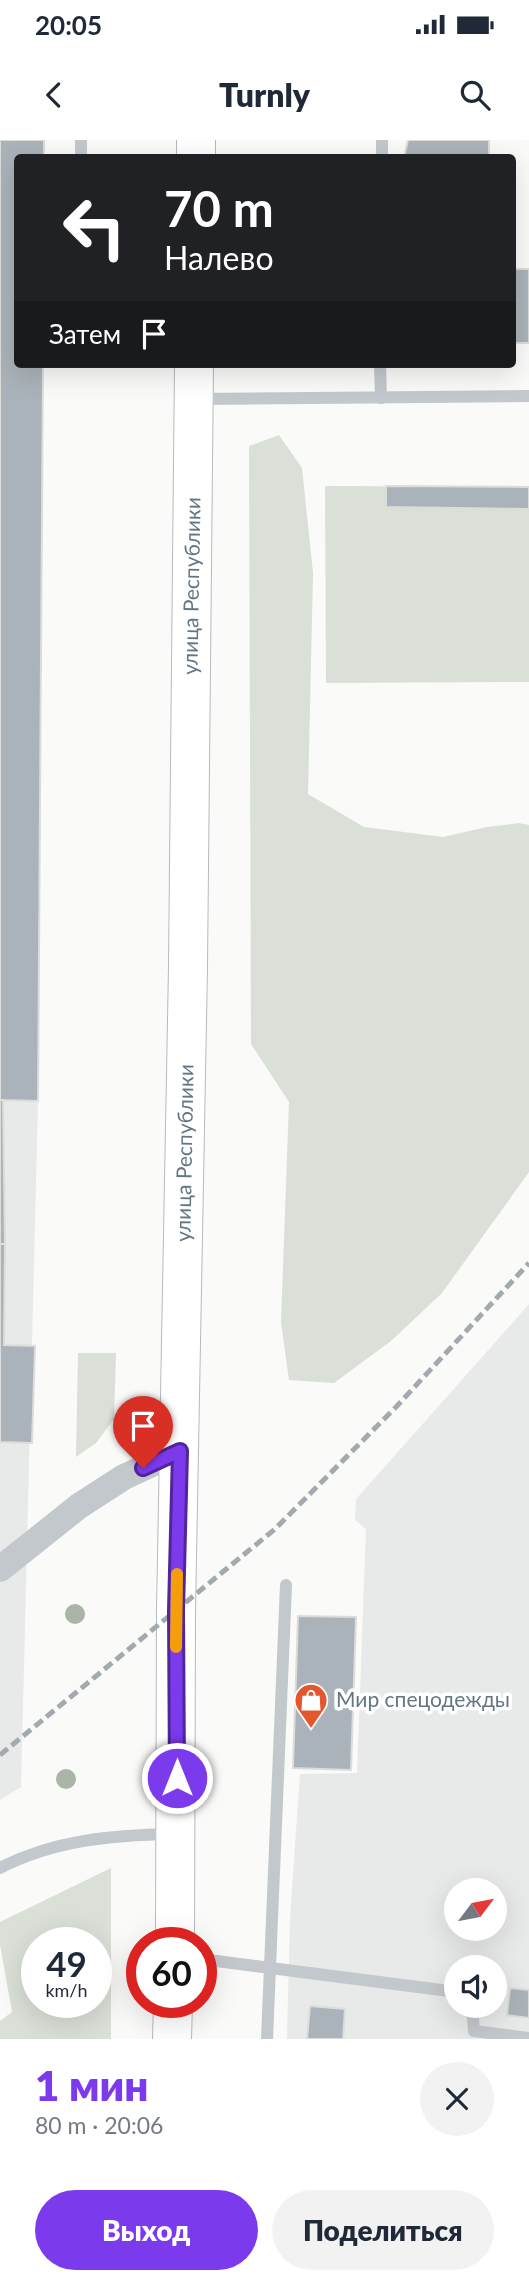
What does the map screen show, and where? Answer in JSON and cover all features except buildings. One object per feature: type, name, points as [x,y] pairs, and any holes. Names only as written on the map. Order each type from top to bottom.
[{"type":"main road","name":"улица Республики","points":[[174,1927],[177,1834],[176,1611],[194,382]]},
{"type":"main road","points":[[173,2018],[173,2039]]},
{"type":"street","points":[[0,1569],[79,1506],[124,1477],[180,1451]]},
{"type":"lane","points":[[380,368],[380,398]]},
{"type":"lane","points":[[194,382],[380,398],[529,396]]},
{"type":"lane","points":[[267,2039],[286,1585]]},
{"type":"lane","points":[[0,1868],[32,1852],[106,1837],[177,1834]]},
{"type":"lane","points":[[217,1961],[444,1990]]},
{"type":"lane","points":[[473,2018],[474,2031],[529,2038]]},
{"type":"shaded area","points":[[0,140],[44,140],[44,154],[14,154],[14,368],[18,368],[38,1101],[21,1787],[0,1800]]},
{"type":"shaded area","points":[[279,435],[302,468],[313,573],[308,794],[364,827],[443,837],[487,827],[519,823],[529,825],[529,1172],[442,1293],[391,1341],[334,1383],[289,1380],[281,1322],[289,1102],[251,1044],[249,446]]},
{"type":"shaded area","points":[[325,486],[529,487],[529,682],[326,683]]},
{"type":"shaded area","points":[[529,1304],[529,2039],[287,2039],[290,1918],[300,1774],[357,1773],[366,1529],[355,1520],[356,1499]]},
{"type":"shaded area","points":[[78,1353],[116,1353],[114,1419],[96,1443],[76,1457]]},
{"type":"shaded area","points":[[111,1868],[111,1927],[21,1927],[21,2018],[111,2018],[111,2039],[0,2039],[0,2021],[12,2012],[0,1945],[0,1922]]},
{"type":"railway","points":[[0,1755],[275,1529],[396,1407],[529,1263]]},
{"type":"slow traffic","points":[[176,1647],[177,1574]]},
{"type":"place","name":"Мир спецодежды","points":[[311,1730]]},
{"type":"route","points":[[143,1468],[180,1451],[176,1611],[177,1778]]}]
